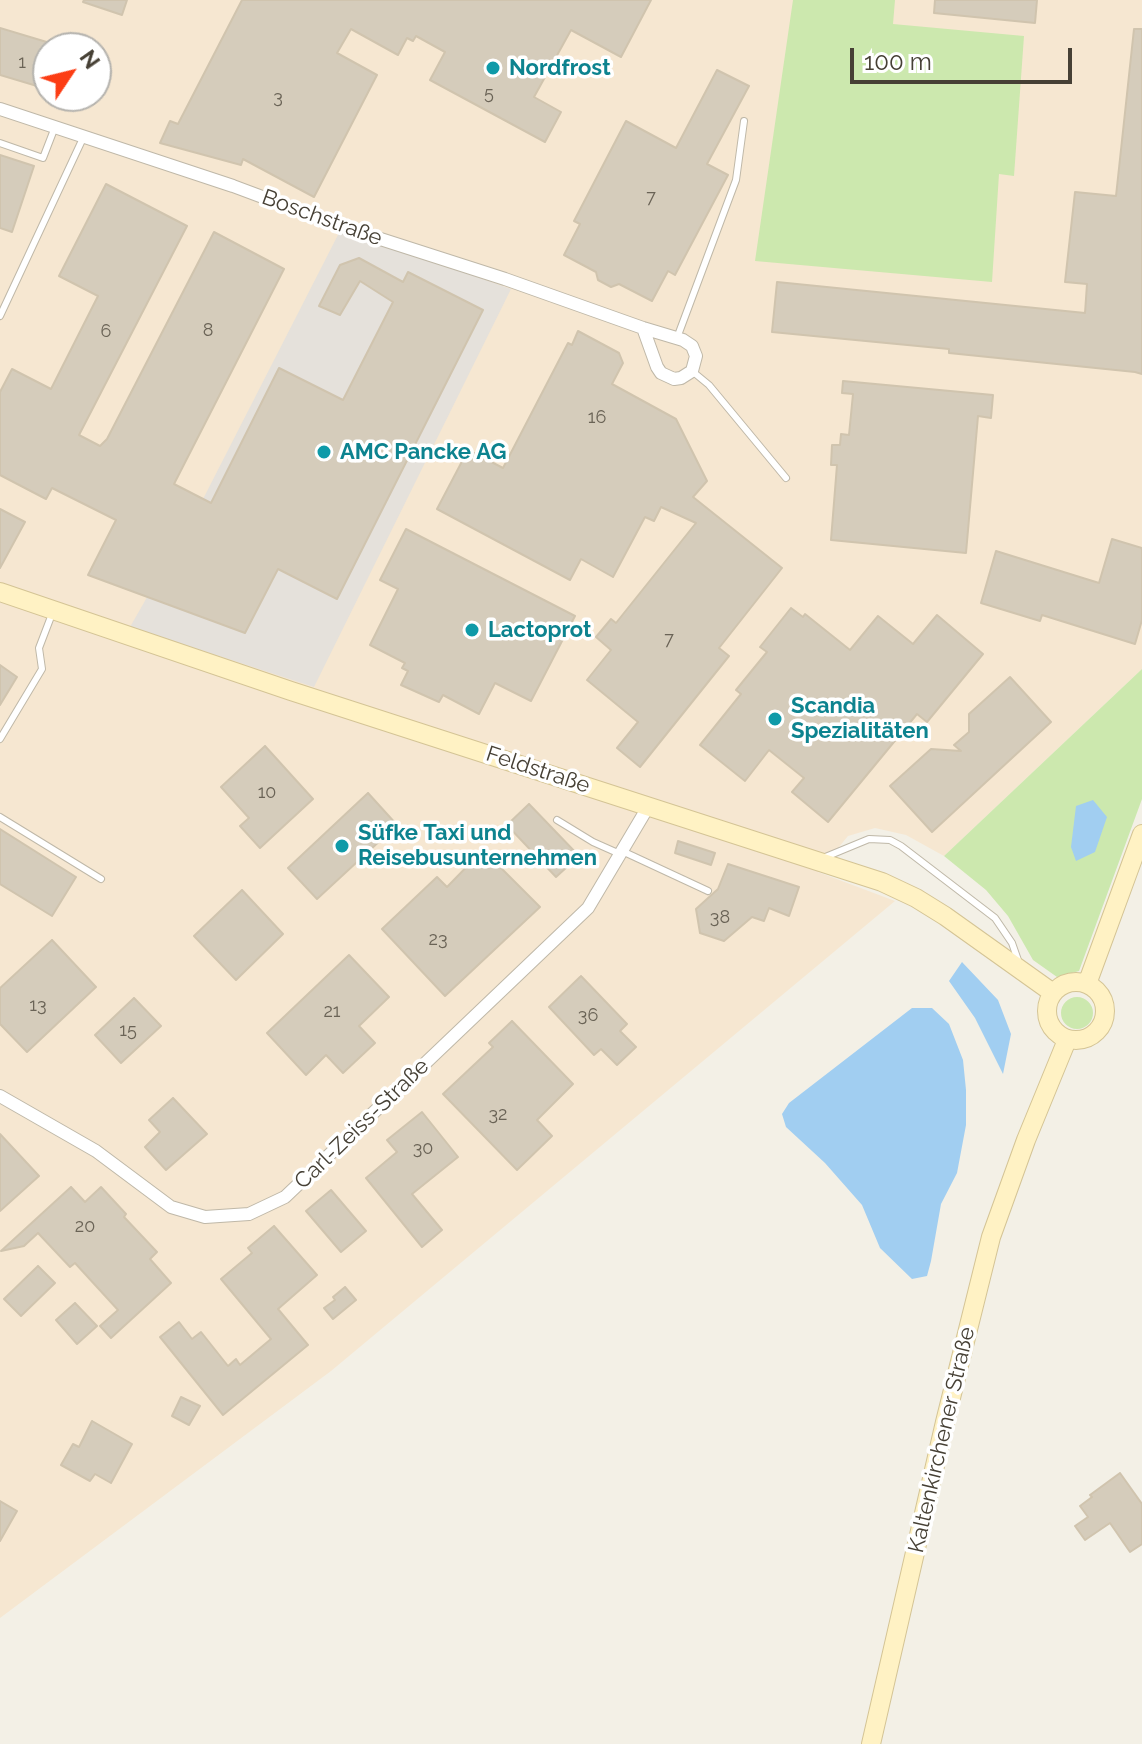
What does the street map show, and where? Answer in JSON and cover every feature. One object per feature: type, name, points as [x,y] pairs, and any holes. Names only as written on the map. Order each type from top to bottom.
[{"type":"street","name":"Boschstraße","points":[[0,109],[677,338]]},
{"type":"street","points":[[643,328],[657,367],[661,373],[674,379],[692,371],[696,361],[688,342],[677,338]]},
{"type":"street","name":"Feldstraße","points":[[0,592],[291,691],[882,882],[945,916],[1053,993]]},
{"type":"street","name":"Carl-Zeiss-Straße","points":[[0,1096],[96,1151],[171,1207],[205,1217],[249,1214],[285,1197],[588,908],[648,807]]},
{"type":"street","points":[[1087,984],[1142,834]]},
{"type":"street","points":[[1078,982],[1087,984],[1102,998],[1105,1017],[1095,1034],[1077,1041],[1067,1040],[1047,1020],[1048,1001],[1060,986],[1078,982]]},
{"type":"street","name":"Kaltenkirchener Straße","points":[[871,1744],[991,1237],[1067,1040]]},
{"type":"lane","points":[[677,338],[736,180],[744,121]]},
{"type":"lane","points":[[0,143],[43,158],[55,127]]},
{"type":"lane","points":[[0,316],[84,136]]},
{"type":"lane","points":[[692,371],[709,385],[786,478]]},
{"type":"lane","points":[[0,739],[42,669],[39,648],[53,610]]},
{"type":"lane","points":[[0,817],[101,879]]},
{"type":"lane","points":[[557,820],[593,842],[708,891]]},
{"type":"lane","points":[[817,861],[869,839],[890,840],[995,918],[1012,943],[1022,970]]},
{"type":"shaded area","points":[[0,0],[1142,0],[1142,669],[944,856],[906,835],[875,828],[848,836],[818,872],[895,901],[331,1371],[0,1618]]},
{"type":"shaded area","points":[[341,229],[511,289],[314,687],[130,627],[201,503]]},
{"type":"green space","points":[[793,0],[895,0],[893,24],[1024,36],[1014,176],[999,174],[992,282],[755,261]]},
{"type":"green space","points":[[1142,669],[1142,799],[1079,971],[1057,977],[1033,960],[1008,916],[986,890],[944,856]]},
{"type":"green space","points":[[1077,997],[1088,1002],[1093,1013],[1088,1024],[1077,1029],[1066,1024],[1061,1013],[1066,1002]]},
{"type":"water","points":[[1093,800],[1107,817],[1095,852],[1076,861],[1071,847],[1076,806]]},
{"type":"water","points":[[962,962],[998,1000],[1011,1034],[1003,1074],[975,1018],[949,981]]},
{"type":"water","points":[[912,1008],[932,1008],[949,1024],[963,1060],[966,1125],[957,1173],[941,1204],[927,1276],[912,1279],[880,1248],[862,1205],[825,1163],[786,1127],[782,1114],[789,1103]]},
{"type":"building","points":[[84,0],[127,0],[122,15]]},
{"type":"building","points":[[242,0],[651,0],[621,57],[571,30],[534,97],[561,112],[545,142],[430,80],[445,52],[416,36],[413,41],[407,38],[398,55],[351,29],[337,53],[377,75],[314,197],[243,159],[241,165],[160,143],[170,121],[178,124]]},
{"type":"building","points":[[935,0],[1037,0],[1035,23],[934,13]]},
{"type":"building","points":[[0,28],[32,38],[32,85],[0,75]]},
{"type":"building","points":[[1134,29],[1142,29],[1142,374],[949,353],[949,349],[772,332],[777,282],[1085,313],[1087,284],[1065,282],[1075,192],[1116,196]]},
{"type":"building","points":[[717,70],[749,86],[707,164],[728,175],[675,275],[668,271],[652,301],[619,284],[611,287],[598,280],[596,272],[564,255],[580,224],[574,221],[626,121],[676,148]]},
{"type":"building","points":[[0,155],[34,166],[12,232],[0,228]]},
{"type":"building","points":[[106,184],[187,226],[79,435],[100,446],[107,439],[214,232],[284,269],[174,484],[211,503],[279,368],[343,400],[393,302],[360,281],[340,315],[319,306],[340,265],[359,258],[403,282],[408,272],[483,310],[337,599],[278,569],[245,633],[88,575],[116,520],[52,488],[46,499],[0,475],[0,392],[12,369],[51,389],[98,296],[59,276]]},
{"type":"building","points":[[578,331],[619,353],[623,363],[612,384],[676,419],[707,481],[693,497],[782,568],[719,648],[729,656],[640,767],[617,748],[638,722],[587,680],[611,650],[596,637],[611,619],[616,623],[696,523],[661,507],[654,521],[645,517],[613,577],[581,559],[570,580],[437,509],[468,450],[503,468],[568,343],[572,345]]},
{"type":"building","points":[[843,381],[993,395],[991,418],[978,416],[966,553],[831,540],[837,465],[831,465],[832,445],[840,445],[841,434],[849,435],[853,394],[842,393]]},
{"type":"building","points":[[0,509],[25,522],[0,568]]},
{"type":"building","name":"Lactoprot","points":[[406,529],[575,616],[531,701],[495,683],[479,714],[443,695],[439,702],[401,685],[408,671],[402,668],[405,663],[370,645],[398,589],[380,580]]},
{"type":"building","points":[[1112,539],[1142,548],[1142,620],[1135,644],[1042,615],[1040,621],[981,603],[996,551],[1099,583]]},
{"type":"building","points":[[791,608],[803,617],[805,614],[850,650],[878,616],[913,644],[937,615],[983,654],[927,722],[917,714],[828,822],[792,792],[804,778],[769,750],[745,781],[700,745],[741,694],[736,690],[767,652],[760,647]]},
{"type":"building","points":[[0,665],[17,677],[0,705]]},
{"type":"building","points":[[1010,677],[1051,722],[932,832],[890,786],[931,749],[961,751],[954,745],[969,732],[969,714]]},
{"type":"building","points":[[265,746],[313,799],[260,848],[240,826],[249,818],[221,787]]},
{"type":"building","name":"Süfke Taxi und Reisebusunternehmen","points":[[368,793],[397,825],[317,899],[288,868]]},
{"type":"building","points":[[529,804],[579,856],[556,877],[507,825]]},
{"type":"building","points":[[0,829],[76,877],[52,916],[0,884]]},
{"type":"building","points":[[678,841],[715,853],[711,865],[675,853]]},
{"type":"building","points":[[483,850],[540,907],[445,996],[382,929],[437,877],[447,887]]},
{"type":"building","points":[[728,864],[799,887],[789,916],[769,908],[764,921],[752,917],[724,941],[700,933],[696,909],[718,889]]},
{"type":"building","points":[[242,890],[283,934],[236,980],[194,936]]},
{"type":"building","points":[[52,940],[96,987],[27,1052],[0,1024],[0,988]]},
{"type":"building","points":[[349,955],[389,997],[359,1026],[375,1043],[343,1073],[326,1055],[306,1075],[267,1033]]},
{"type":"building","points":[[581,976],[627,1024],[620,1031],[636,1047],[617,1065],[601,1049],[594,1055],[549,1007]]},
{"type":"building","points":[[134,998],[161,1026],[121,1063],[95,1035]]},
{"type":"building","points":[[512,1021],[573,1084],[537,1120],[552,1136],[517,1170],[443,1094],[493,1047],[489,1043]]},
{"type":"building","points":[[173,1098],[207,1134],[166,1170],[145,1147],[160,1132],[149,1120]]},
{"type":"building","points":[[422,1112],[458,1157],[412,1194],[442,1230],[422,1247],[366,1178],[397,1152],[387,1140]]},
{"type":"building","points":[[0,1134],[39,1176],[0,1211]]},
{"type":"building","points":[[71,1187],[85,1202],[101,1187],[157,1252],[150,1259],[171,1283],[111,1338],[100,1326],[118,1310],[75,1263],[70,1267],[38,1233],[24,1246],[1,1251]]},
{"type":"building","points":[[331,1190],[366,1231],[341,1252],[306,1211]]},
{"type":"building","points":[[274,1226],[317,1275],[278,1309],[308,1345],[223,1415],[160,1337],[179,1322],[192,1339],[201,1332],[228,1366],[236,1359],[240,1365],[271,1339],[221,1279],[252,1253],[248,1248]]},
{"type":"building","points":[[38,1266],[55,1283],[21,1316],[4,1299]]},
{"type":"building","points":[[345,1287],[356,1300],[333,1319],[324,1308]]},
{"type":"building","points":[[75,1303],[97,1326],[77,1344],[56,1320]]},
{"type":"building","points":[[181,1397],[200,1406],[189,1425],[172,1416]]},
{"type":"building","points":[[92,1421],[132,1444],[111,1483],[95,1474],[90,1481],[61,1465],[73,1444],[79,1447]]},
{"type":"building","points":[[1120,1473],[1142,1504],[1142,1544],[1130,1552],[1110,1523],[1085,1540],[1075,1526],[1088,1517],[1080,1506]]},
{"type":"building","points":[[0,1501],[17,1511],[0,1541]]},
{"type":"place","name":"Nordfrost","points":[[493,68]]},
{"type":"place","name":"AMC Pancke AG","points":[[324,452]]},
{"type":"place","name":"Lactoprot","points":[[472,630]]},
{"type":"place","name":"Scandia Spezialitäten","points":[[775,719]]},
{"type":"place","name":"Süfke Taxi und Reisebusunternehmen","points":[[342,846]]}]
